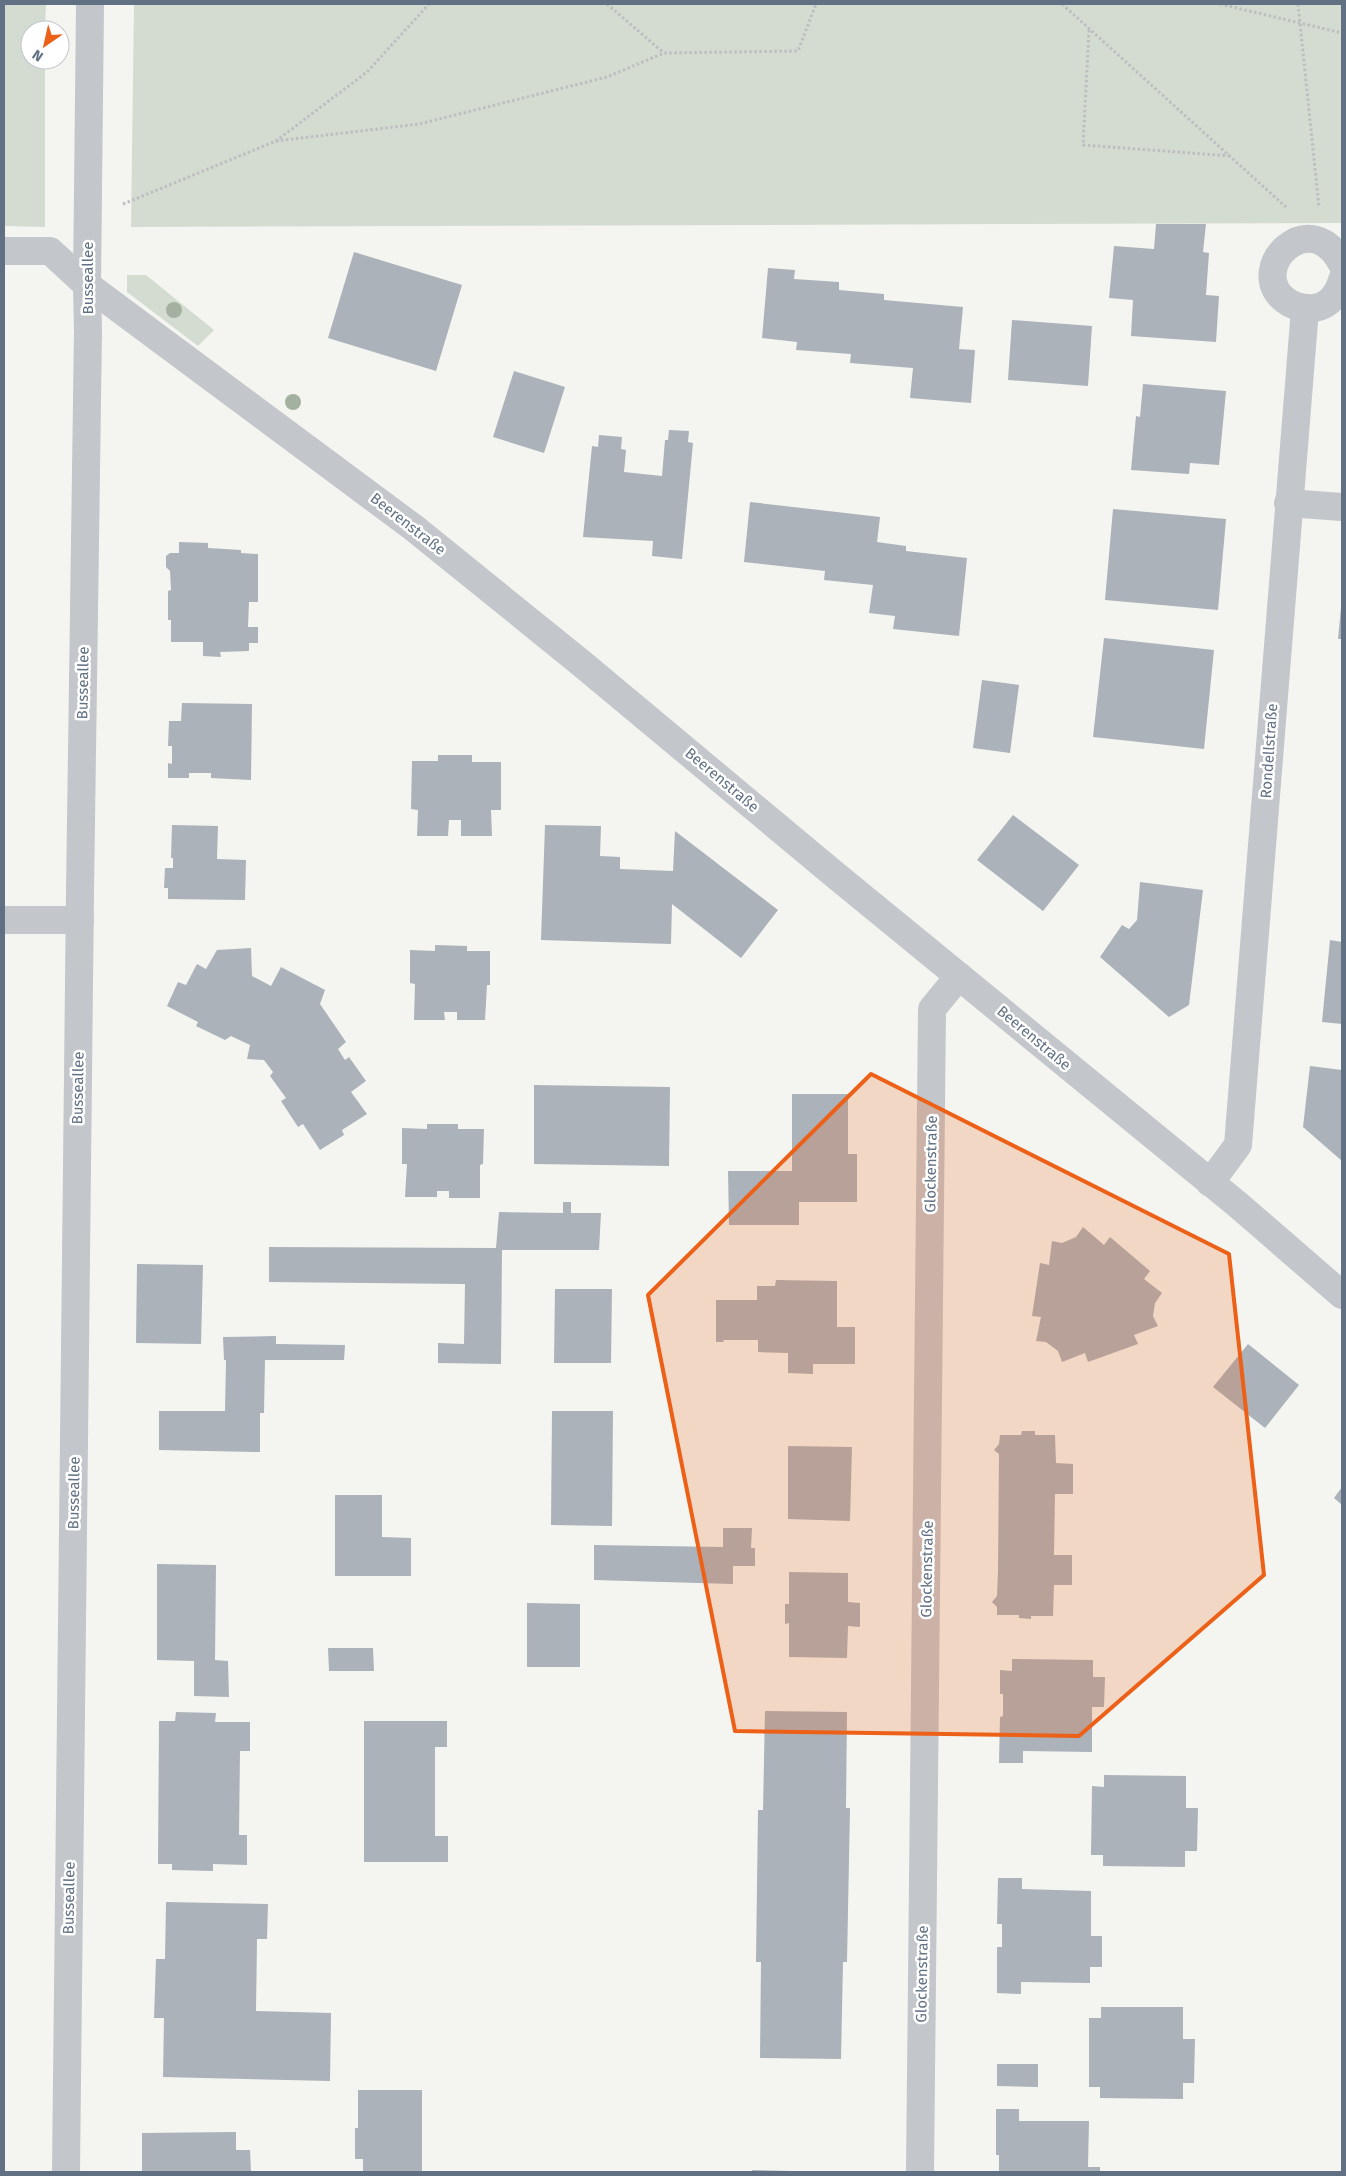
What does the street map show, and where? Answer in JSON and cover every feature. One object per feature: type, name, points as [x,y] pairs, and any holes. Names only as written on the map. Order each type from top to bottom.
[{"type":"street","name":"Busseallee","points":[[66,2172],[88,331],[90,4]]},
{"type":"street","points":[[1342,264],[1336,252],[1326,243],[1313,239],[1301,239],[1289,244],[1280,252],[1274,264],[1273,276],[1276,288],[1283,298],[1293,306],[1305,309],[1318,307],[1330,301],[1339,291],[1342,280]]},
{"type":"street","name":"Beerenstraße","points":[[4,251],[50,251],[87,285],[414,528],[581,662],[834,874],[1210,1183],[1342,1295]]},
{"type":"street","name":"Rondellstraße","points":[[1210,1183],[1238,1145],[1305,309]]},
{"type":"street","points":[[1288,503],[1342,507]]},
{"type":"street","points":[[4,920],[80,920]]},
{"type":"street","name":"Glockenstraße","points":[[920,2172],[932,1009],[959,976]]},
{"type":"path","points":[[121,205],[276,141],[367,72],[429,4]]},
{"type":"path","points":[[607,4],[664,53]]},
{"type":"path","points":[[276,141],[419,124],[607,77],[664,53],[798,51],[816,4]]},
{"type":"path","points":[[1062,4],[1294,214]]},
{"type":"path","points":[[1220,4],[1342,34]]},
{"type":"path","points":[[1298,4],[1320,215]]},
{"type":"path","points":[[1089,30],[1083,145],[1231,156]]},
{"type":"highlighted area","points":[[871,1074],[1229,1254],[1264,1575],[1079,1736],[735,1731],[648,1295]]},
{"type":"shaded area","points":[[4,4],[46,4],[45,20],[20,20],[20,70],[45,70],[45,227],[4,226]]},
{"type":"shaded area","points":[[134,4],[1342,4],[1342,223],[131,227]]},
{"type":"shaded area","points":[[127,275],[146,275],[214,330],[198,346],[127,292]]},
{"type":"building","points":[[1156,224],[1206,224],[1203,252],[1209,253],[1206,295],[1219,296],[1216,342],[1131,336],[1133,300],[1109,298],[1114,246],[1154,249]]},
{"type":"building","points":[[354,252],[462,285],[436,371],[328,338]]},
{"type":"building","points":[[768,268],[795,270],[794,279],[839,282],[839,290],[884,294],[884,300],[963,307],[959,349],[975,350],[971,403],[910,398],[913,368],[850,363],[851,354],[796,350],[797,342],[762,338]]},
{"type":"building","points":[[1012,320],[1092,326],[1088,386],[1008,380]]},
{"type":"building","points":[[514,371],[565,387],[544,453],[493,437]]},
{"type":"building","points":[[1143,384],[1226,391],[1219,465],[1190,463],[1189,474],[1131,470],[1136,416],[1140,417]]},
{"type":"building","points":[[669,430],[689,431],[688,442],[693,443],[682,559],[652,556],[653,541],[583,537],[592,446],[598,447],[599,435],[622,437],[621,449],[626,450],[624,472],[662,476],[665,440],[668,440]]},
{"type":"building","points":[[750,502],[880,517],[877,542],[906,546],[906,551],[967,558],[959,636],[893,629],[895,616],[869,613],[873,585],[824,580],[825,571],[744,562]]},
{"type":"building","points":[[1113,509],[1226,519],[1218,610],[1105,600]]},
{"type":"building","points":[[179,542],[208,543],[208,548],[241,550],[241,553],[258,554],[258,602],[249,602],[248,627],[258,627],[258,643],[249,643],[249,651],[220,652],[221,657],[203,656],[203,642],[171,642],[171,620],[168,620],[168,591],[171,590],[170,571],[166,567],[166,556],[170,553],[179,553]]},
{"type":"building","points":[[1341,607],[1342,639],[1338,639]]},
{"type":"building","points":[[1104,638],[1214,650],[1204,749],[1093,737]]},
{"type":"building","points":[[982,680],[1019,685],[1010,753],[973,748]]},
{"type":"building","points":[[182,703],[252,704],[251,780],[211,778],[211,773],[189,773],[189,778],[168,778],[168,763],[172,764],[172,746],[168,746],[169,721],[181,721]]},
{"type":"building","points":[[438,755],[472,755],[472,762],[501,762],[501,810],[491,810],[492,836],[461,836],[461,820],[449,820],[448,836],[417,836],[418,810],[411,809],[412,761],[438,761]]},
{"type":"building","points":[[1013,815],[1079,865],[1043,911],[977,860]]},
{"type":"building","points":[[172,825],[218,826],[217,859],[246,860],[245,900],[168,899],[168,888],[164,888],[165,868],[173,868],[173,858],[171,858]]},
{"type":"building","points":[[545,825],[601,826],[600,856],[620,857],[620,869],[673,871],[675,831],[778,910],[741,958],[672,904],[671,944],[541,940]]},
{"type":"building","points":[[1140,882],[1203,890],[1189,1005],[1169,1017],[1100,957],[1122,925],[1129,929],[1137,920]]},
{"type":"building","points":[[1330,940],[1342,942],[1342,1024],[1322,1022]]},
{"type":"building","points":[[435,945],[467,946],[467,951],[490,951],[490,985],[487,985],[485,1020],[457,1020],[457,1012],[444,1012],[445,1020],[414,1020],[415,984],[410,983],[410,950],[435,951]]},
{"type":"building","points":[[251,948],[252,976],[271,986],[281,967],[325,990],[320,1004],[346,1042],[338,1049],[345,1060],[349,1057],[366,1081],[351,1092],[367,1114],[342,1130],[344,1135],[320,1150],[303,1124],[298,1127],[281,1101],[286,1098],[270,1076],[273,1072],[264,1060],[247,1059],[250,1045],[231,1036],[225,1040],[196,1026],[198,1022],[167,1006],[178,982],[186,985],[197,964],[206,969],[217,950]]},
{"type":"building","points":[[1310,1066],[1342,1070],[1342,1161],[1303,1127]]},
{"type":"building","points":[[534,1085],[670,1087],[669,1166],[534,1164]]},
{"type":"building","points":[[792,1094],[848,1094],[848,1154],[857,1154],[857,1202],[799,1202],[799,1225],[729,1225],[728,1171],[792,1171]]},
{"type":"building","points":[[427,1124],[458,1124],[458,1129],[484,1129],[483,1164],[480,1165],[480,1198],[449,1198],[449,1191],[437,1191],[437,1197],[405,1197],[407,1164],[402,1164],[402,1128],[427,1129]]},
{"type":"building","points":[[563,1202],[571,1202],[571,1213],[601,1213],[599,1250],[502,1250],[501,1364],[438,1363],[438,1343],[464,1344],[465,1284],[269,1282],[269,1247],[496,1248],[499,1212],[563,1213]]},
{"type":"building","points":[[1083,1227],[1104,1245],[1110,1237],[1150,1271],[1144,1279],[1162,1293],[1155,1303],[1153,1316],[1158,1326],[1134,1335],[1138,1344],[1088,1362],[1085,1353],[1062,1362],[1058,1351],[1046,1342],[1036,1341],[1041,1317],[1032,1316],[1040,1263],[1049,1265],[1052,1241],[1062,1243],[1076,1237]]},
{"type":"building","points":[[137,1264],[203,1265],[201,1344],[136,1343]]},
{"type":"building","points":[[776,1280],[837,1281],[837,1327],[855,1327],[855,1364],[813,1364],[813,1374],[788,1373],[788,1353],[758,1352],[758,1340],[723,1340],[724,1342],[716,1342],[716,1300],[757,1300],[757,1286],[775,1286]]},
{"type":"building","points":[[555,1289],[612,1289],[611,1363],[554,1363]]},
{"type":"building","points":[[276,1336],[276,1344],[345,1345],[344,1360],[265,1360],[264,1413],[260,1413],[260,1452],[159,1450],[159,1411],[225,1411],[226,1360],[224,1360],[223,1337]]},
{"type":"building","points":[[1248,1344],[1299,1385],[1265,1428],[1213,1387]]},
{"type":"building","points":[[552,1411],[613,1411],[612,1526],[551,1525]]},
{"type":"building","points":[[1022,1431],[1035,1431],[1035,1435],[1055,1435],[1056,1463],[1073,1464],[1073,1494],[1055,1494],[1054,1555],[1072,1555],[1072,1585],[1054,1585],[1053,1616],[1031,1616],[1031,1619],[1019,1618],[1019,1615],[997,1615],[997,1607],[992,1602],[997,1596],[998,1571],[999,1454],[994,1450],[999,1444],[1000,1435],[1021,1435]]},
{"type":"building","points":[[788,1446],[852,1447],[850,1521],[788,1519]]},
{"type":"building","points":[[1342,1487],[1342,1505],[1334,1498]]},
{"type":"building","points":[[335,1495],[382,1495],[382,1537],[411,1538],[411,1576],[335,1576]]},
{"type":"building","points":[[723,1528],[752,1528],[751,1548],[755,1548],[755,1566],[733,1566],[733,1584],[594,1580],[594,1545],[723,1547]]},
{"type":"building","points":[[157,1564],[216,1565],[215,1660],[228,1661],[229,1697],[194,1696],[194,1661],[157,1660]]},
{"type":"building","points":[[789,1572],[848,1573],[848,1602],[860,1603],[860,1627],[848,1626],[847,1658],[789,1657],[789,1623],[785,1624],[785,1604],[789,1604]]},
{"type":"building","points":[[527,1603],[580,1604],[580,1667],[527,1667]]},
{"type":"building","points":[[328,1648],[373,1648],[374,1671],[329,1671]]},
{"type":"building","points":[[1012,1659],[1093,1660],[1093,1677],[1105,1677],[1104,1707],[1092,1707],[1092,1752],[1023,1751],[1023,1763],[999,1763],[1000,1717],[1003,1716],[1003,1694],[1000,1694],[1000,1670],[1012,1671]]},
{"type":"building","points":[[765,1711],[847,1712],[846,1808],[850,1808],[847,1962],[843,1962],[841,2059],[760,2058],[761,1962],[756,1962],[758,1810],[763,1810]]},
{"type":"building","points":[[176,1712],[216,1713],[215,1722],[250,1722],[250,1751],[240,1751],[239,1835],[247,1835],[247,1865],[213,1864],[213,1871],[172,1870],[172,1864],[158,1864],[159,1721],[175,1721]]},
{"type":"building","points":[[364,1721],[447,1721],[447,1747],[435,1747],[435,1836],[448,1836],[448,1862],[364,1862]]},
{"type":"building","points":[[1104,1775],[1186,1776],[1186,1808],[1198,1808],[1197,1851],[1185,1851],[1185,1867],[1103,1866],[1103,1855],[1091,1855],[1092,1786],[1104,1787]]},
{"type":"building","points":[[998,1878],[1022,1878],[1022,1889],[1091,1891],[1091,1936],[1102,1936],[1102,1967],[1090,1967],[1090,1983],[1021,1982],[1021,1994],[997,1993],[997,1947],[1002,1947],[1002,1924],[997,1924]]},
{"type":"building","points":[[166,1902],[268,1904],[267,1939],[257,1939],[256,2011],[331,2013],[330,2081],[163,2077],[164,2018],[154,2018],[156,1959],[165,1959]]},
{"type":"building","points":[[1101,2007],[1183,2007],[1183,2039],[1195,2039],[1194,2083],[1183,2083],[1183,2099],[1100,2098],[1100,2087],[1089,2087],[1089,2018],[1101,2018]]},
{"type":"building","points":[[997,2064],[1038,2064],[1038,2087],[997,2086]]},
{"type":"building","points":[[358,2090],[422,2090],[422,2172],[363,2172],[363,2159],[355,2159],[355,2128],[358,2128]]},
{"type":"building","points":[[996,2109],[1019,2109],[1019,2121],[1089,2121],[1088,2167],[1100,2167],[1100,2172],[999,2172],[999,2155],[996,2155]]},
{"type":"building","points":[[236,2132],[236,2150],[250,2150],[251,2172],[142,2172],[142,2133]]},
{"type":"building","points":[[752,2170],[791,2171],[791,2172],[752,2172]]}]
